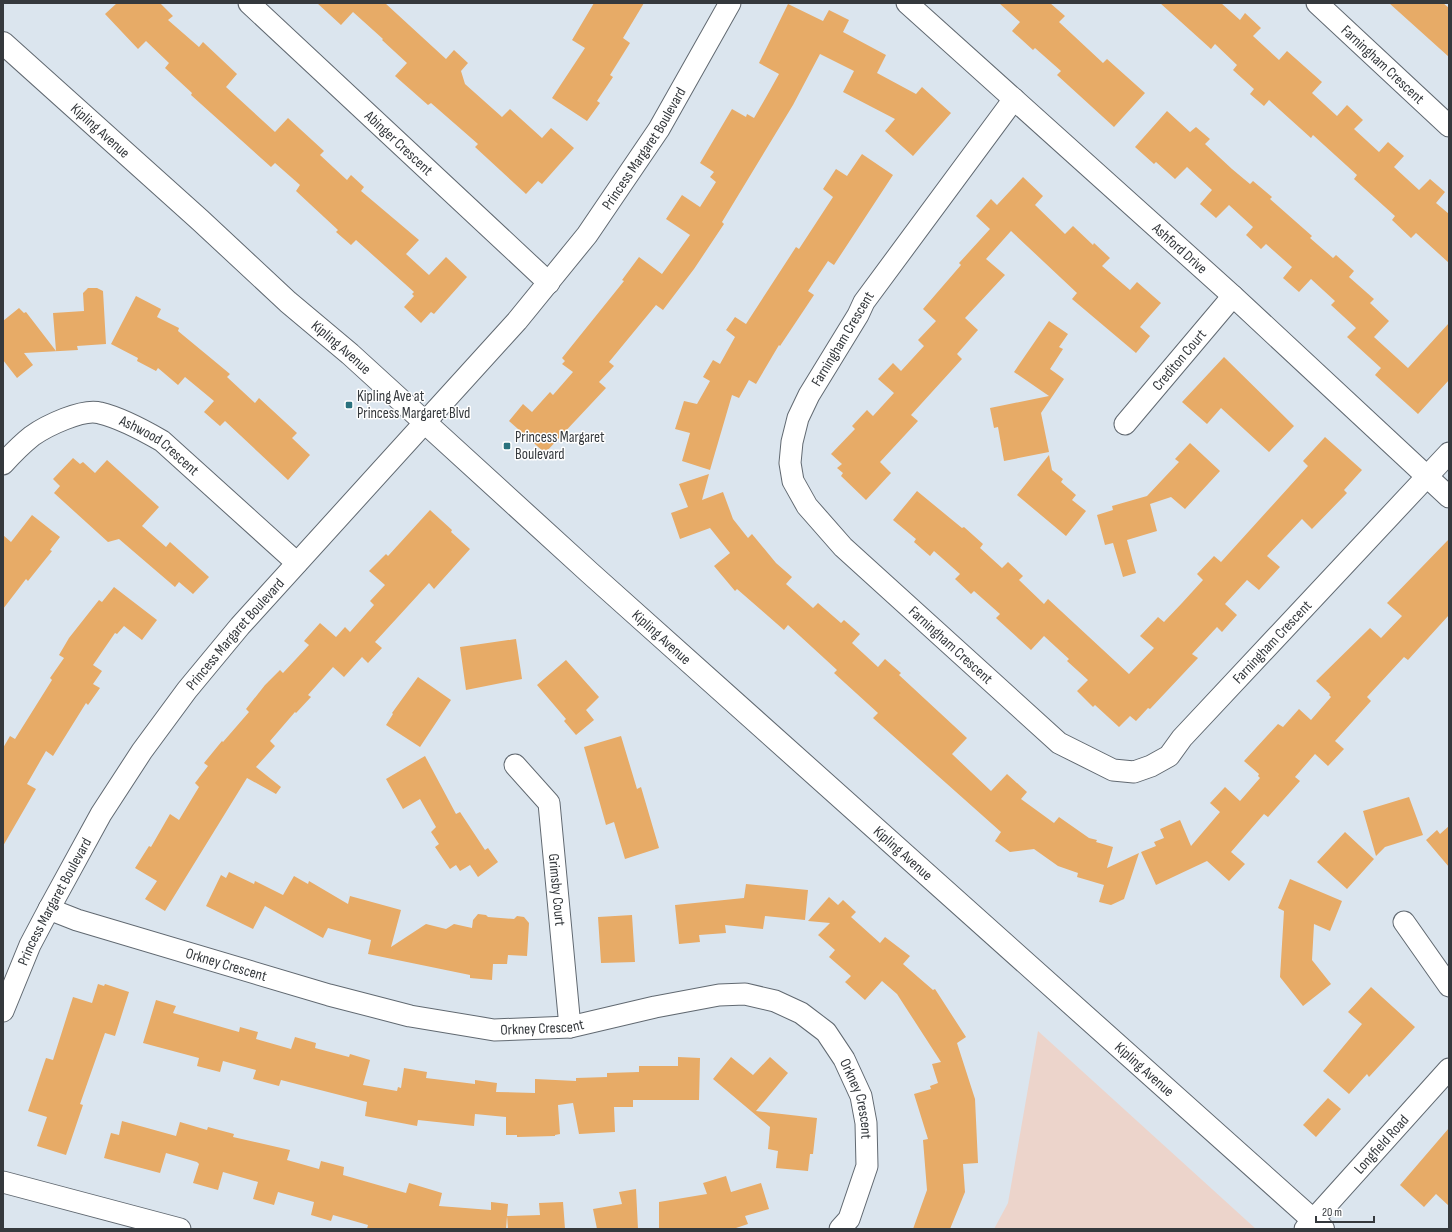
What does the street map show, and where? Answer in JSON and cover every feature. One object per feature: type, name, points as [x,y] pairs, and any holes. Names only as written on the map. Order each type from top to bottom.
[{"type":"main road","name":"Kipling Avenue","points":[[3,43],[1314,1226]]},
{"type":"street","name":"Abinger Crescent","points":[[249,3],[549,283]]},
{"type":"street","name":"Princess Margaret Boulevard","points":[[3,1012],[30,945],[49,909],[101,814],[142,751],[187,690],[235,632],[512,327],[587,235],[660,129],[730,3]]},
{"type":"street","name":"Ashford Drive","points":[[907,3],[1233,296],[1449,497]]},
{"type":"street","name":"Farningham Crescent","points":[[1317,3],[1449,126]]},
{"type":"street","name":"Farningham Crescent","points":[[1014,99],[864,302],[858,315],[809,395],[798,418],[792,442],[790,463],[793,481],[807,506],[854,557],[1059,743],[1113,770],[1134,772],[1151,766],[1169,756],[1182,738],[1449,453]]},
{"type":"street","name":"Crediton Court","points":[[1125,424],[1233,296]]},
{"type":"street","name":"Ashwood Crescent","points":[[3,464],[32,436],[58,422],[77,415],[99,412],[142,429],[162,441],[297,563]]},
{"type":"street","name":"Grimsby Court","points":[[514,765],[549,803],[570,1028]]},
{"type":"street","name":"Orkney Crescent","points":[[49,909],[77,920],[281,981],[410,1016],[494,1030],[570,1028],[655,1007],[718,995],[745,994],[775,1001],[801,1013],[826,1032],[844,1059],[861,1096],[866,1123],[867,1166],[849,1219],[840,1229]]},
{"type":"street","points":[[1404,922],[1449,986]]},
{"type":"street","name":"Longfield Road","points":[[1314,1226],[1449,1069]]},
{"type":"street","points":[[3,1182],[180,1229]]},
{"type":"shaded area","points":[[1038,1031],[1256,1229],[994,1229],[1008,1203]]},
{"type":"building","points":[[117,3],[160,3],[173,16],[168,20],[199,47],[203,42],[237,74],[226,87],[275,132],[288,118],[324,151],[320,155],[347,180],[351,175],[364,187],[361,191],[419,240],[406,254],[429,275],[446,257],[467,277],[434,314],[431,312],[421,323],[404,307],[414,296],[412,294],[414,292],[356,240],[351,245],[336,232],[338,230],[296,191],[300,185],[275,163],[271,167],[191,95],[192,93],[165,68],[169,63],[146,41],[138,49],[105,14]]},
{"type":"building","points":[[317,3],[385,3],[446,59],[454,50],[468,63],[461,71],[465,84],[502,117],[510,109],[542,138],[551,128],[574,148],[542,184],[538,181],[526,194],[475,147],[478,144],[431,103],[428,105],[395,76],[407,63],[382,40],[383,39],[353,12],[341,25]]},
{"type":"building","points":[[594,3],[644,3],[623,38],[630,43],[610,75],[613,77],[597,101],[600,103],[587,121],[552,98],[585,48],[572,40]]},
{"type":"building","points":[[999,3],[1050,3],[1065,16],[1059,22],[1103,63],[1107,59],[1145,93],[1114,127],[1057,75],[1061,71],[1035,48],[1033,50],[1012,31],[1020,22]]},
{"type":"building","points":[[1160,3],[1221,3],[1240,20],[1245,13],[1261,28],[1253,36],[1279,60],[1287,51],[1322,82],[1312,93],[1337,116],[1347,105],[1363,120],[1354,129],[1379,152],[1388,142],[1404,156],[1394,167],[1419,190],[1430,179],[1445,192],[1436,203],[1449,214],[1449,263],[1416,233],[1411,238],[1392,220],[1395,216],[1354,179],[1357,175],[1313,135],[1311,138],[1269,100],[1264,106],[1250,94],[1254,89],[1233,70],[1237,65],[1215,44],[1211,49]]},
{"type":"building","points":[[1389,3],[1443,3],[1449,8],[1449,57]]},
{"type":"building","points":[[788,4],[823,21],[829,10],[849,20],[843,32],[886,55],[877,73],[916,94],[922,87],[951,113],[913,156],[885,131],[895,119],[843,92],[854,71],[820,54],[793,105],[722,222],[724,224],[694,269],[663,310],[656,305],[609,362],[614,366],[599,382],[606,388],[545,453],[509,421],[523,404],[532,412],[550,392],[553,395],[573,372],[562,364],[565,361],[562,358],[624,281],[622,280],[639,257],[662,274],[690,235],[666,219],[682,195],[700,207],[716,182],[710,177],[714,172],[700,163],[732,109],[746,117],[747,114],[754,118],[769,92],[779,74],[759,63]]},
{"type":"building","points":[[1167,111],[1190,132],[1196,127],[1210,139],[1205,144],[1232,169],[1250,184],[1253,181],[1272,197],[1270,199],[1312,236],[1310,238],[1333,258],[1336,255],[1354,271],[1349,277],[1374,299],[1370,303],[1389,321],[1374,337],[1408,368],[1449,323],[1449,380],[1418,414],[1375,375],[1381,368],[1347,337],[1356,328],[1331,305],[1335,301],[1311,279],[1299,292],[1283,278],[1292,267],[1266,244],[1261,249],[1246,235],[1253,227],[1229,205],[1216,218],[1200,204],[1212,190],[1187,167],[1175,179],[1156,162],[1154,164],[1135,147]]},
{"type":"building","points":[[862,154],[893,175],[834,265],[828,261],[808,291],[814,295],[780,346],[779,345],[756,384],[749,380],[739,398],[732,395],[710,470],[682,461],[690,433],[675,429],[684,401],[697,404],[710,381],[703,377],[713,360],[720,364],[735,337],[726,330],[735,317],[746,324],[796,247],[799,249],[833,197],[823,189],[836,169],[847,176]]},
{"type":"building","points":[[1023,177],[1043,196],[1035,205],[1065,234],[1073,226],[1093,245],[1094,243],[1110,258],[1102,266],[1130,290],[1137,282],[1161,303],[1140,327],[1150,336],[1136,353],[1072,299],[1077,293],[1011,231],[986,259],[1005,275],[965,318],[978,330],[957,354],[962,359],[911,415],[918,421],[880,462],[891,473],[866,500],[841,476],[843,473],[837,468],[842,464],[831,454],[855,429],[852,426],[867,410],[873,416],[894,393],[878,379],[893,363],[901,371],[924,346],[918,340],[936,321],[923,309],[961,265],[959,263],[990,229],[976,216],[991,199],[997,205]]},
{"type":"building","points":[[88,288],[97,288],[103,291],[106,344],[77,346],[78,350],[24,353],[33,365],[17,378],[3,360],[3,321],[19,308],[24,313],[26,312],[56,351],[53,313],[84,311],[83,293]]},
{"type":"building","points":[[136,296],[161,309],[157,317],[179,328],[178,331],[230,374],[227,377],[255,403],[259,398],[297,433],[292,438],[310,455],[288,480],[225,421],[220,426],[204,412],[214,401],[185,377],[178,385],[158,368],[156,371],[137,361],[138,358],[111,344]]},
{"type":"building","points":[[1049,321],[1068,334],[1059,347],[1063,349],[1050,369],[1064,379],[1041,413],[1049,452],[1004,461],[998,427],[994,428],[990,408],[1049,396],[1014,372]]},
{"type":"building","points":[[1224,357],[1294,426],[1269,452],[1221,408],[1207,424],[1182,402]]},
{"type":"building","points":[[1325,437],[1362,470],[1344,490],[1347,493],[1312,529],[1302,519],[1267,556],[1280,567],[1259,590],[1247,580],[1225,604],[1237,615],[1222,632],[1217,627],[1192,654],[1198,658],[1150,709],[1148,708],[1136,721],[1130,716],[1119,727],[1095,705],[1093,707],[1077,691],[1088,680],[1067,661],[1069,659],[1044,636],[1031,650],[996,618],[1000,614],[974,591],[971,594],[955,579],[960,574],[934,551],[930,556],[914,542],[916,539],[893,520],[917,491],[962,528],[964,527],[983,544],[980,548],[1002,568],[1008,562],[1023,576],[1019,580],[1044,604],[1048,599],[1129,674],[1154,648],[1140,636],[1158,617],[1164,622],[1182,603],[1203,580],[1197,574],[1214,556],[1221,562],[1308,466],[1303,461]]},
{"type":"building","points":[[1190,443],[1220,471],[1185,509],[1171,497],[1150,504],[1157,531],[1127,540],[1136,573],[1123,577],[1113,543],[1105,545],[1097,515],[1113,510],[1112,506],[1147,496],[1179,462],[1175,459]]},
{"type":"building","points":[[1049,455],[1052,470],[1063,479],[1061,482],[1076,495],[1072,500],[1086,511],[1066,536],[1017,495]]},
{"type":"building","points":[[73,458],[80,464],[83,462],[95,473],[107,460],[159,507],[142,526],[166,547],[170,542],[209,577],[193,594],[179,582],[175,587],[119,539],[108,542],[54,493],[60,486],[53,479]]},
{"type":"building","points":[[709,474],[702,500],[723,492],[733,519],[748,538],[752,534],[776,563],[792,577],[786,584],[813,608],[818,603],[841,623],[844,620],[860,634],[852,643],[878,667],[885,659],[901,673],[899,675],[967,738],[952,754],[991,791],[1007,774],[1027,792],[1021,799],[1054,823],[1059,817],[1089,838],[1097,840],[1096,842],[1113,847],[1107,868],[1139,853],[1124,899],[1111,905],[1099,902],[1104,885],[1077,877],[1078,873],[1058,866],[1034,849],[1010,852],[995,841],[1001,832],[873,718],[878,713],[834,673],[837,670],[788,625],[784,630],[737,589],[735,591],[714,566],[730,553],[710,528],[680,539],[671,513],[688,507],[679,484]]},
{"type":"building","points":[[430,510],[470,549],[434,589],[429,583],[375,642],[382,648],[368,663],[362,657],[344,677],[333,667],[308,695],[311,697],[296,713],[295,712],[270,741],[275,746],[256,767],[281,787],[276,794],[247,778],[165,911],[145,899],[157,881],[135,868],[149,846],[151,847],[170,814],[179,820],[199,787],[195,783],[208,766],[204,763],[249,712],[246,709],[265,685],[280,670],[283,673],[309,645],[304,641],[320,623],[336,637],[345,627],[350,632],[374,605],[370,601],[385,585],[369,571],[386,554],[388,556]]},
{"type":"building","points":[[32,515],[60,537],[50,550],[52,551],[28,581],[26,579],[3,609],[3,535],[11,542]]},
{"type":"building","points":[[1449,539],[1449,615],[1408,660],[1404,657],[1367,697],[1371,701],[1335,741],[1344,749],[1328,766],[1315,754],[1295,777],[1300,781],[1268,817],[1264,814],[1231,852],[1245,864],[1229,881],[1207,861],[1156,885],[1141,852],[1156,846],[1154,842],[1164,838],[1160,829],[1180,820],[1191,846],[1220,812],[1210,803],[1225,787],[1240,801],[1260,778],[1258,776],[1259,774],[1244,761],[1278,724],[1283,727],[1299,709],[1311,720],[1331,697],[1329,695],[1330,694],[1316,681],[1370,628],[1381,638],[1402,616],[1387,603]]},
{"type":"building","points":[[114,587],[157,620],[142,640],[124,626],[117,634],[115,633],[93,665],[102,671],[93,684],[100,688],[88,705],[86,703],[53,756],[46,751],[27,784],[36,789],[3,846],[3,748],[10,736],[15,739],[52,680],[50,678],[64,658],[59,655],[69,638],[99,600],[102,602]]},
{"type":"building","points":[[516,639],[522,679],[466,690],[460,647]]},
{"type":"building","points":[[566,660],[599,697],[586,710],[594,720],[576,735],[564,721],[566,719],[537,685]]},
{"type":"building","points":[[418,677],[451,700],[420,747],[386,725],[393,714],[392,713]]},
{"type":"building","points":[[621,736],[637,789],[641,787],[659,848],[625,859],[614,822],[606,825],[584,747]]},
{"type":"building","points":[[425,756],[456,814],[460,812],[485,850],[488,848],[498,862],[478,877],[470,865],[460,871],[456,865],[450,869],[435,847],[439,844],[431,832],[436,827],[420,799],[403,809],[386,779]]},
{"type":"building","points":[[1409,797],[1423,835],[1385,847],[1376,856],[1363,811]]},
{"type":"building","points":[[1449,826],[1449,867],[1426,840],[1437,830],[1440,834]]},
{"type":"building","points":[[1345,832],[1374,859],[1347,889],[1317,862]]},
{"type":"building","points":[[229,872],[254,884],[255,881],[283,895],[294,876],[308,884],[309,881],[348,904],[350,896],[401,910],[391,947],[426,924],[446,929],[454,924],[472,928],[473,920],[478,914],[486,915],[488,917],[514,919],[517,916],[524,917],[529,923],[527,956],[508,955],[507,964],[493,964],[492,980],[470,978],[470,975],[368,954],[371,940],[328,928],[323,938],[265,906],[253,929],[206,906],[221,875],[226,878]]},
{"type":"building","points":[[1290,879],[1342,901],[1330,931],[1314,924],[1312,960],[1331,984],[1303,1006],[1280,977],[1284,911],[1278,908]]},
{"type":"building","points":[[746,884],[808,890],[805,920],[765,916],[763,929],[725,925],[726,933],[699,935],[700,942],[679,944],[675,905],[744,898]]},
{"type":"building","points":[[829,897],[838,905],[843,900],[856,912],[851,917],[880,943],[885,937],[910,956],[903,964],[933,990],[935,989],[966,1037],[957,1043],[975,1099],[978,1163],[963,1164],[965,1192],[950,1229],[913,1229],[927,1190],[923,1140],[928,1139],[914,1094],[931,1089],[930,1086],[938,1083],[932,1064],[941,1062],[897,994],[882,981],[865,1000],[845,982],[851,976],[829,957],[835,950],[818,935],[830,923],[808,921]]},
{"type":"building","points":[[632,915],[635,962],[601,963],[598,917]]},
{"type":"building","points":[[98,984],[104,986],[105,984],[129,992],[115,1036],[105,1033],[80,1104],[83,1105],[66,1155],[37,1146],[47,1117],[28,1111],[46,1058],[53,1060],[73,997],[92,1003]]},
{"type":"building","points":[[1371,987],[1415,1027],[1369,1077],[1367,1074],[1349,1094],[1323,1071],[1362,1024],[1348,1012]]},
{"type":"building","points":[[156,1000],[176,1006],[173,1013],[239,1032],[240,1027],[258,1032],[256,1039],[291,1049],[295,1037],[316,1043],[315,1048],[349,1057],[350,1054],[370,1060],[363,1085],[397,1091],[398,1087],[401,1088],[404,1068],[427,1072],[426,1078],[475,1084],[475,1080],[497,1083],[496,1092],[535,1093],[535,1079],[576,1081],[576,1078],[607,1077],[607,1073],[639,1072],[639,1066],[678,1066],[678,1057],[700,1058],[699,1100],[633,1100],[633,1107],[614,1107],[615,1132],[579,1134],[573,1103],[558,1105],[560,1134],[555,1136],[517,1137],[517,1135],[506,1135],[506,1117],[475,1114],[474,1126],[418,1120],[417,1126],[365,1116],[367,1102],[281,1080],[279,1086],[253,1079],[256,1070],[223,1061],[220,1072],[197,1066],[199,1058],[143,1043]]},
{"type":"building","points":[[731,1057],[753,1075],[770,1057],[788,1073],[756,1111],[817,1118],[813,1154],[810,1154],[808,1171],[776,1168],[778,1151],[768,1149],[770,1127],[713,1079]]},
{"type":"building","points":[[1328,1098],[1341,1109],[1316,1137],[1303,1125]]},
{"type":"building","points":[[122,1121],[176,1136],[180,1122],[207,1130],[208,1127],[234,1134],[233,1137],[290,1150],[287,1160],[319,1169],[321,1161],[344,1167],[343,1175],[406,1193],[409,1183],[442,1193],[439,1206],[491,1210],[491,1202],[508,1204],[506,1229],[367,1229],[368,1225],[333,1215],[331,1221],[311,1215],[314,1202],[278,1192],[274,1205],[253,1199],[258,1182],[223,1172],[218,1190],[193,1183],[199,1164],[197,1162],[166,1153],[160,1173],[104,1158],[111,1133],[119,1135]]},
{"type":"building","points":[[1449,1128],[1449,1206],[1436,1194],[1424,1207],[1400,1185]]},
{"type":"building","points":[[726,1176],[731,1192],[761,1183],[769,1209],[745,1216],[748,1224],[733,1229],[659,1229],[659,1202],[707,1194],[703,1183]]},
{"type":"building","points":[[636,1189],[638,1229],[597,1229],[593,1209],[622,1204],[619,1192]]},
{"type":"building","points":[[563,1202],[565,1229],[508,1229],[507,1216],[540,1215],[539,1203]]},
{"type":"place","name":"Kipling Ave at Princess Margaret Blvd","points":[[349,405]]},
{"type":"place","name":"Princess Margaret Boulevard","points":[[507,446]]}]
